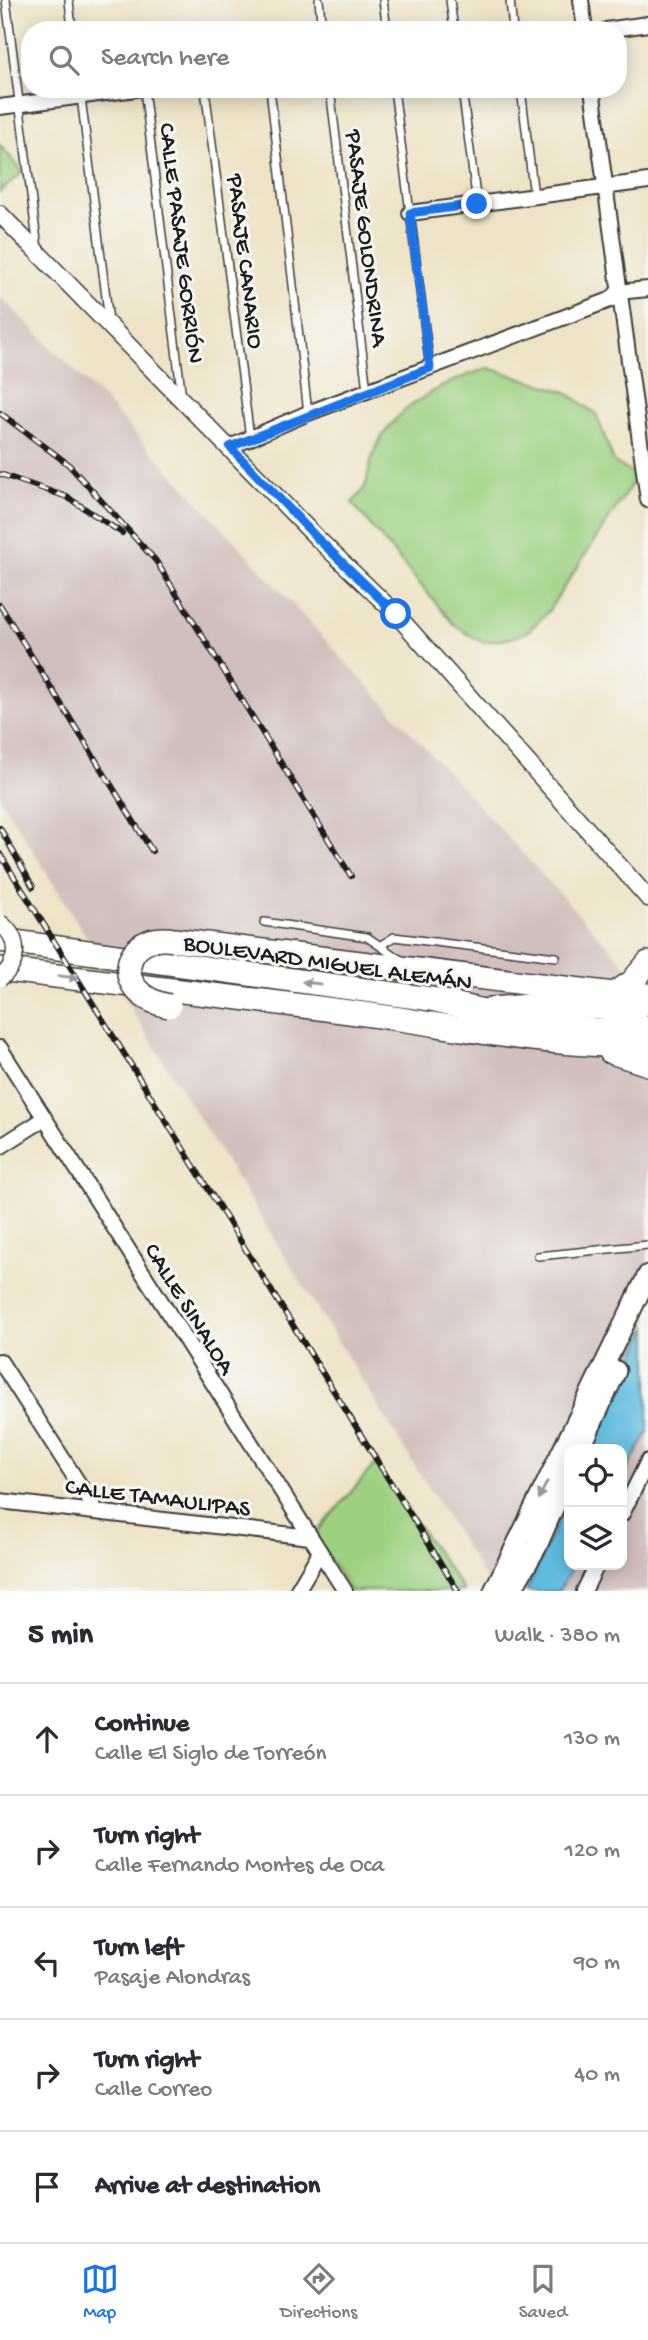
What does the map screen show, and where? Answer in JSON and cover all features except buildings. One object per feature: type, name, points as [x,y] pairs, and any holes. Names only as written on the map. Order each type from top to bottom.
[{"type":"highway","points":[[484,1034],[361,1030],[169,1006],[147,1001],[138,994],[129,974],[135,953],[142,945],[163,938],[614,994],[648,995]]},
{"type":"highway","name":"BOULEVARD MIGUEL ALEMÁN","points":[[0,940],[431,999],[559,1027],[648,1028]]},
{"type":"highway","points":[[614,994],[632,982],[648,963]]},
{"type":"highway","name":"BOULEVARD MIGUEL ALEMÁN","points":[[0,969],[376,1016],[484,1034],[587,1046],[648,1045]]},
{"type":"highway","points":[[361,990],[410,970]]},
{"type":"highway","points":[[376,1016],[483,1011],[533,1004],[590,1009],[648,1008]]},
{"type":"highway","points":[[587,1046],[648,1065]]},
{"type":"main road","points":[[494,1591],[648,1275]]},
{"type":"main road","points":[[582,1444],[648,1303]]},
{"type":"main road","points":[[511,1591],[537,1546],[564,1484]]},
{"type":"street","points":[[581,0],[583,21]]},
{"type":"street","points":[[627,27],[648,24]]},
{"type":"street","points":[[0,107],[53,98]]},
{"type":"street","points":[[593,98],[648,500]]},
{"type":"street","points":[[410,213],[648,181]]},
{"type":"street","points":[[0,214],[317,538],[396,614],[648,898]]},
{"type":"street","points":[[230,447],[367,391],[610,300],[618,292],[648,289]]},
{"type":"street","points":[[0,923],[13,937],[15,955],[8,972],[0,978]]},
{"type":"street","name":"CALLE SINALOA","points":[[0,1048],[345,1591]]},
{"type":"street","points":[[0,1147],[44,1119]]},
{"type":"street","points":[[0,1361],[97,1512]]},
{"type":"street","points":[[625,1507],[648,1461]]},
{"type":"street","name":"CALLE TAMAULIPAS","points":[[0,1501],[310,1537]]},
{"type":"street","points":[[297,1591],[320,1552]]},
{"type":"street","points":[[584,1591],[594,1570]]},
{"type":"lane","points":[[6,0],[38,255]]},
{"type":"lane","points":[[69,0],[71,21]]},
{"type":"lane","points":[[319,0],[321,21]]},
{"type":"lane","points":[[383,0],[386,21]]},
{"type":"lane","points":[[450,0],[453,21]]},
{"type":"lane","points":[[510,0],[512,21]]},
{"type":"lane","points":[[81,98],[110,328]]},
{"type":"lane","name":"CALLE PASAJE GORRIÓN","points":[[145,98],[183,402]]},
{"type":"lane","name":"PASAJE CANARIO","points":[[206,98],[250,438]]},
{"type":"lane","points":[[271,98],[308,414]]},
{"type":"lane","name":"PASAJE GOLONDRINA","points":[[331,98],[367,391]]},
{"type":"lane","points":[[395,98],[430,368]]},
{"type":"lane","points":[[463,98],[477,204]]},
{"type":"lane","points":[[522,98],[534,196]]},
{"type":"lane","points":[[264,922],[367,937],[401,957],[410,970],[437,981],[544,994],[590,1009]]},
{"type":"lane","points":[[381,945],[394,937],[556,957]]},
{"type":"lane","points":[[538,1256],[648,1245]]},
{"type":"shaded area","points":[[0,296],[108,404],[630,970],[648,969],[648,1591],[493,1591],[0,798]]},
{"type":"green space","points":[[0,145],[23,172],[0,192]]},
{"type":"green space","points":[[489,368],[566,392],[596,414],[614,462],[637,476],[547,613],[527,632],[508,639],[482,642],[455,626],[352,503],[366,485],[373,455],[381,438],[405,411],[437,389]]},
{"type":"green space","points":[[375,1464],[464,1591],[350,1591],[314,1535]]},
{"type":"water","points":[[648,1326],[648,1432],[627,1470],[627,1444],[593,1444]]},
{"type":"water","points":[[564,1508],[564,1570],[571,1570],[559,1591],[526,1591]]},
{"type":"railway","points":[[0,413],[68,464],[156,561],[351,876]]},
{"type":"railway","points":[[0,474],[67,497],[122,533]]},
{"type":"railway","points":[[0,605],[152,851]]},
{"type":"railway","points":[[0,828],[33,887]]},
{"type":"railway","points":[[0,854],[458,1591]]},
{"type":"route","points":[[396,614],[317,538],[230,447],[430,368],[410,213],[477,204]]}]
